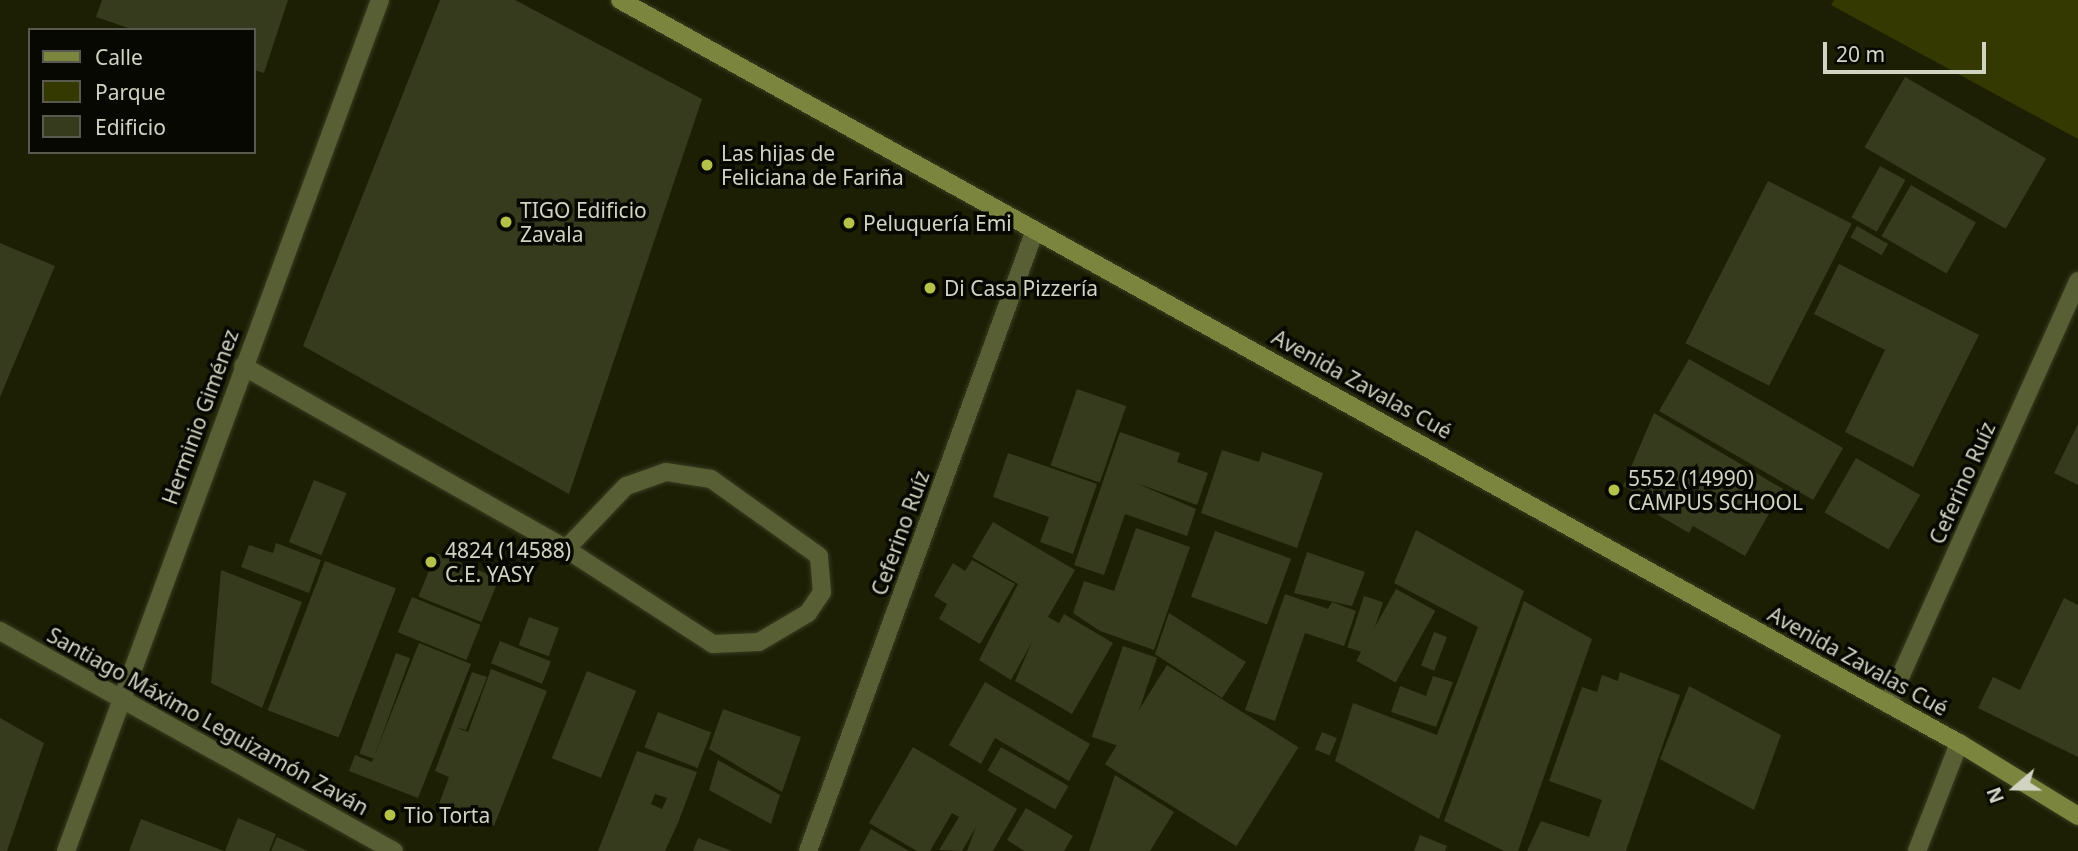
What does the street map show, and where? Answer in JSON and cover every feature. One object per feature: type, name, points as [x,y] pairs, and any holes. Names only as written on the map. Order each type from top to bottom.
[{"type":"main road","name":"Avenida Zavalas Cué","points":[[621,0],[1959,743],[2078,816]]},
{"type":"street","name":"Herminio Giménez","points":[[66,851],[120,698],[380,0]]},
{"type":"street","name":"Ceferino Ruíz","points":[[808,851],[1035,230]]},
{"type":"street","name":"Ceferino Ruíz","points":[[1888,704],[2078,281]]},
{"type":"street","points":[[243,366],[566,550],[713,644],[759,642],[808,613],[822,592],[819,556],[710,479],[666,472],[626,486],[566,550]]},
{"type":"street","name":"Santiago Máximo Leguizamón Zaván","points":[[0,631],[394,851]]},
{"type":"street","points":[[1917,851],[1959,743]]},
{"type":"green space","points":[[1834,0],[2078,0],[2078,139],[1831,5]]},
{"type":"building","points":[[102,0],[288,0],[264,73],[256,71],[256,28],[128,28],[96,17]]},
{"type":"building","name":"TIGO Edificio Zavala","points":[[440,0],[515,0],[702,99],[569,494],[303,346]]},
{"type":"building","points":[[1905,77],[2046,158],[2006,229],[1864,147]]},
{"type":"building","points":[[1880,166],[1905,180],[1877,232],[1851,218]]},
{"type":"building","points":[[1768,181],[1852,224],[1769,386],[1685,343]]},
{"type":"building","points":[[1911,185],[1976,222],[1946,274],[1882,236]]},
{"type":"building","points":[[1857,226],[1888,244],[1882,255],[1850,237]]},
{"type":"building","points":[[0,243],[55,266],[0,397]]},
{"type":"building","points":[[1839,264],[1979,335],[1913,467],[1845,432],[1885,350],[1814,314]]},
{"type":"building","points":[[1689,359],[1843,448],[1813,500],[1659,411]]},
{"type":"building","points":[[1077,389],[1126,406],[1100,483],[1051,466]]},
{"type":"building","points":[[1654,413],[1783,489],[1745,556],[1693,526],[1689,533],[1638,503],[1642,497],[1623,486]]},
{"type":"building","points":[[2078,424],[2078,485],[2054,473]]},
{"type":"building","points":[[1120,432],[1180,453],[1177,462],[1208,473],[1197,505],[1136,483],[1196,509],[1187,536],[1125,514],[1104,575],[1074,565]]},
{"type":"building","points":[[1222,450],[1259,462],[1262,452],[1323,473],[1297,548],[1201,513]]},
{"type":"building","points":[[1008,453],[1097,484],[1073,554],[1040,542],[1049,517],[993,497]]},
{"type":"building","points":[[1856,458],[1920,495],[1889,550],[1824,513]]},
{"type":"building","points":[[314,480],[346,493],[321,555],[289,542]]},
{"type":"building","points":[[993,522],[1075,570],[1048,617],[1059,623],[1064,614],[1113,643],[1072,714],[1015,681],[1032,642],[1011,680],[979,660],[1018,584],[972,557]]},
{"type":"building","points":[[1136,528],[1190,547],[1154,650],[1100,631],[1073,613],[1084,581],[1114,591]]},
{"type":"building","points":[[1416,530],[1524,591],[1439,819],[1335,761],[1353,703],[1437,735],[1478,627],[1394,583]]},
{"type":"building","points":[[1215,531],[1291,559],[1267,624],[1191,597]]},
{"type":"building","points":[[276,543],[321,560],[309,593],[241,567],[249,545],[273,553]]},
{"type":"building","points":[[1307,552],[1365,572],[1352,606],[1294,593]]},
{"type":"building","points":[[436,553],[499,578],[481,622],[418,597]]},
{"type":"building","points":[[972,560],[1015,584],[980,644],[939,619],[947,604],[934,596],[953,563],[965,571]]},
{"type":"building","points":[[325,561],[396,588],[339,738],[268,710]]},
{"type":"building","points":[[221,570],[302,602],[262,708],[211,683]]},
{"type":"building","points":[[1396,589],[1435,611],[1396,683],[1356,661]]},
{"type":"building","points":[[1285,594],[1328,609],[1332,602],[1356,611],[1344,646],[1305,633],[1275,721],[1245,710]]},
{"type":"building","points":[[1364,596],[1383,602],[1366,654],[1347,647]]},
{"type":"building","points":[[412,597],[481,625],[466,660],[398,632]]},
{"type":"building","points":[[2064,598],[2078,605],[2078,757],[1978,708],[1993,677],[2020,690]]},
{"type":"building","points":[[1524,601],[1592,639],[1518,851],[1504,851],[1444,821]]},
{"type":"building","points":[[1169,613],[1246,662],[1222,698],[1155,654]]},
{"type":"building","points":[[529,617],[559,628],[549,656],[519,645]]},
{"type":"building","points":[[1434,632],[1447,637],[1434,671],[1421,666]]},
{"type":"building","points":[[500,641],[551,662],[542,684],[491,663]]},
{"type":"building","points":[[419,643],[471,664],[418,798],[349,771],[355,755],[372,762]]},
{"type":"building","points":[[1123,646],[1157,658],[1126,748],[1092,737]]},
{"type":"building","points":[[396,653],[410,658],[373,759],[359,754]]},
{"type":"building","points":[[1167,665],[1298,747],[1236,846],[1105,764]]},
{"type":"building","points":[[491,669],[547,691],[494,826],[439,804],[449,777],[435,771],[472,672],[487,677],[466,730],[455,727],[468,732]]},
{"type":"building","points":[[587,671],[636,691],[601,778],[552,758]]},
{"type":"building","points":[[1620,672],[1680,695],[1626,851],[1527,851],[1541,821],[1589,837],[1602,800],[1549,781],[1582,687],[1597,692],[1602,675],[1618,681]]},
{"type":"building","points":[[1433,676],[1453,682],[1436,727],[1391,712],[1400,686],[1426,696]]},
{"type":"building","points":[[985,682],[1090,744],[1069,781],[995,738],[981,764],[949,745]]},
{"type":"building","points":[[1689,686],[1781,735],[1754,810],[1660,759]]},
{"type":"building","points":[[723,709],[801,737],[782,792],[709,749]]},
{"type":"building","points":[[658,712],[711,732],[698,768],[644,747]]},
{"type":"building","points":[[0,718],[44,743],[7,851],[0,851]]},
{"type":"building","points":[[1322,732],[1337,738],[1330,756],[1315,750]]},
{"type":"building","points":[[913,747],[1017,809],[993,851],[967,851],[976,827],[962,851],[939,850],[959,817],[952,813],[930,851],[917,851],[869,823]]},
{"type":"building","points":[[1001,747],[1069,786],[1055,809],[988,770]]},
{"type":"building","points":[[637,751],[697,772],[665,851],[598,851]],"holes":[[[655,794],[667,798],[662,809],[651,804]]]},
{"type":"building","points":[[718,760],[780,795],[771,824],[709,790]]},
{"type":"building","points":[[1115,775],[1174,812],[1150,851],[1089,851]]},
{"type":"building","points":[[1026,808],[1073,836],[1064,851],[1024,851],[1007,840]]},
{"type":"building","points":[[238,818],[276,834],[269,851],[225,851]]},
{"type":"building","points":[[141,819],[224,851],[129,851]]},
{"type":"building","points":[[871,829],[909,851],[859,851]]},
{"type":"building","points":[[1420,835],[1447,846],[1445,851],[1414,851]]},
{"type":"building","points":[[277,837],[308,851],[271,851]]},
{"type":"building","points":[[698,838],[732,851],[693,851]]},
{"type":"place","name":"Las hijas de Feliciana de Fariña","points":[[707,165]]},
{"type":"place","name":"TIGO Edificio Zavala","points":[[506,222]]},
{"type":"place","name":"Peluquería Emi","points":[[849,223]]},
{"type":"place","name":"Di Casa Pizzería","points":[[930,288]]},
{"type":"place","name":"5552 (14990) CAMPUS SCHOOL","points":[[1614,490]]},
{"type":"place","name":"4824 (14588) C.E. YASY","points":[[431,562]]},
{"type":"place","name":"Tio Torta","points":[[390,815]]}]
